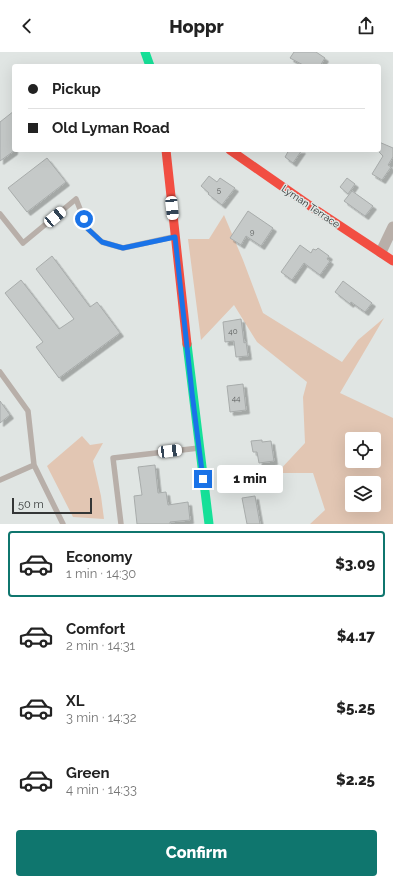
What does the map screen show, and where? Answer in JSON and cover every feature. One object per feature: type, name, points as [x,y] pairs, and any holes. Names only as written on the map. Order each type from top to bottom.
[{"type":"main road","points":[[146,52],[149,64]]},
{"type":"main road","points":[[166,152],[192,393],[209,524]]},
{"type":"main road","name":"Lyman Terrace","points":[[233,152],[393,261]]},
{"type":"street","points":[[381,252],[393,227]]},
{"type":"lane","points":[[0,214],[23,243],[76,199],[88,229],[102,242],[123,248],[175,237]]},
{"type":"lane","points":[[0,372],[28,411],[34,465],[63,524]]},
{"type":"lane","points":[[121,524],[113,458],[199,448]]},
{"type":"lane","points":[[0,480],[34,465]]},
{"type":"shaded area","points":[[224,215],[263,313],[342,362],[358,340],[384,318],[340,393],[393,418],[393,524],[310,524],[325,510],[313,473],[277,473],[305,443],[303,397],[307,382],[257,342],[234,305],[201,340],[188,239],[209,239]]},
{"type":"shaded area","points":[[82,436],[90,445],[103,443],[93,461],[101,496],[104,519],[73,517],[47,466]]},
{"type":"building","points":[[294,52],[316,52],[325,58],[321,64],[301,64],[290,58]]},
{"type":"building","points":[[12,113],[13,152],[0,161],[0,122]]},
{"type":"building","points":[[381,143],[393,148],[393,157],[388,165],[391,167],[382,180],[372,174],[383,156],[379,152],[381,152]]},
{"type":"building","points":[[288,152],[301,152],[293,163],[285,157]]},
{"type":"building","points":[[47,158],[66,182],[27,212],[8,188]]},
{"type":"building","points":[[209,176],[217,182],[220,178],[235,188],[222,205],[208,194],[209,193],[201,186]]},
{"type":"building","points":[[347,178],[355,184],[348,194],[340,187]]},
{"type":"building","points":[[352,191],[373,206],[365,216],[344,201]]},
{"type":"building","points":[[248,211],[273,228],[261,246],[246,236],[241,245],[230,238]]},
{"type":"building","points":[[300,245],[311,253],[313,249],[316,250],[318,248],[329,256],[327,259],[330,261],[320,275],[304,263],[292,280],[281,272]]},
{"type":"building","points":[[52,256],[90,307],[97,302],[120,333],[59,378],[36,347],[43,342],[5,293],[21,280],[59,329],[74,319],[36,269]]},
{"type":"building","points":[[343,281],[372,303],[365,312],[351,302],[350,304],[335,292]]},
{"type":"building","points":[[241,319],[244,343],[246,342],[248,356],[236,357],[234,341],[225,342],[223,322]]},
{"type":"building","points":[[243,384],[246,410],[230,412],[227,386]]},
{"type":"building","points":[[0,401],[10,415],[0,423]]},
{"type":"building","points":[[262,440],[262,442],[271,441],[274,461],[259,463],[257,452],[253,452],[251,441]]},
{"type":"building","points":[[155,465],[158,493],[166,492],[168,505],[188,502],[190,520],[170,522],[170,524],[137,524],[134,496],[142,495],[138,467]]},
{"type":"building","points":[[255,496],[260,524],[247,524],[242,498]]},
{"type":"traffic: fast","points":[[145,52],[149,64]]},
{"type":"traffic: fast","points":[[187,344],[209,524]]},
{"type":"traffic: jam","points":[[166,152],[187,344]]},
{"type":"traffic: jam","points":[[233,152],[393,261]]},
{"type":"route","points":[[84,219],[88,229],[102,242],[123,248],[175,237],[203,479]]}]
